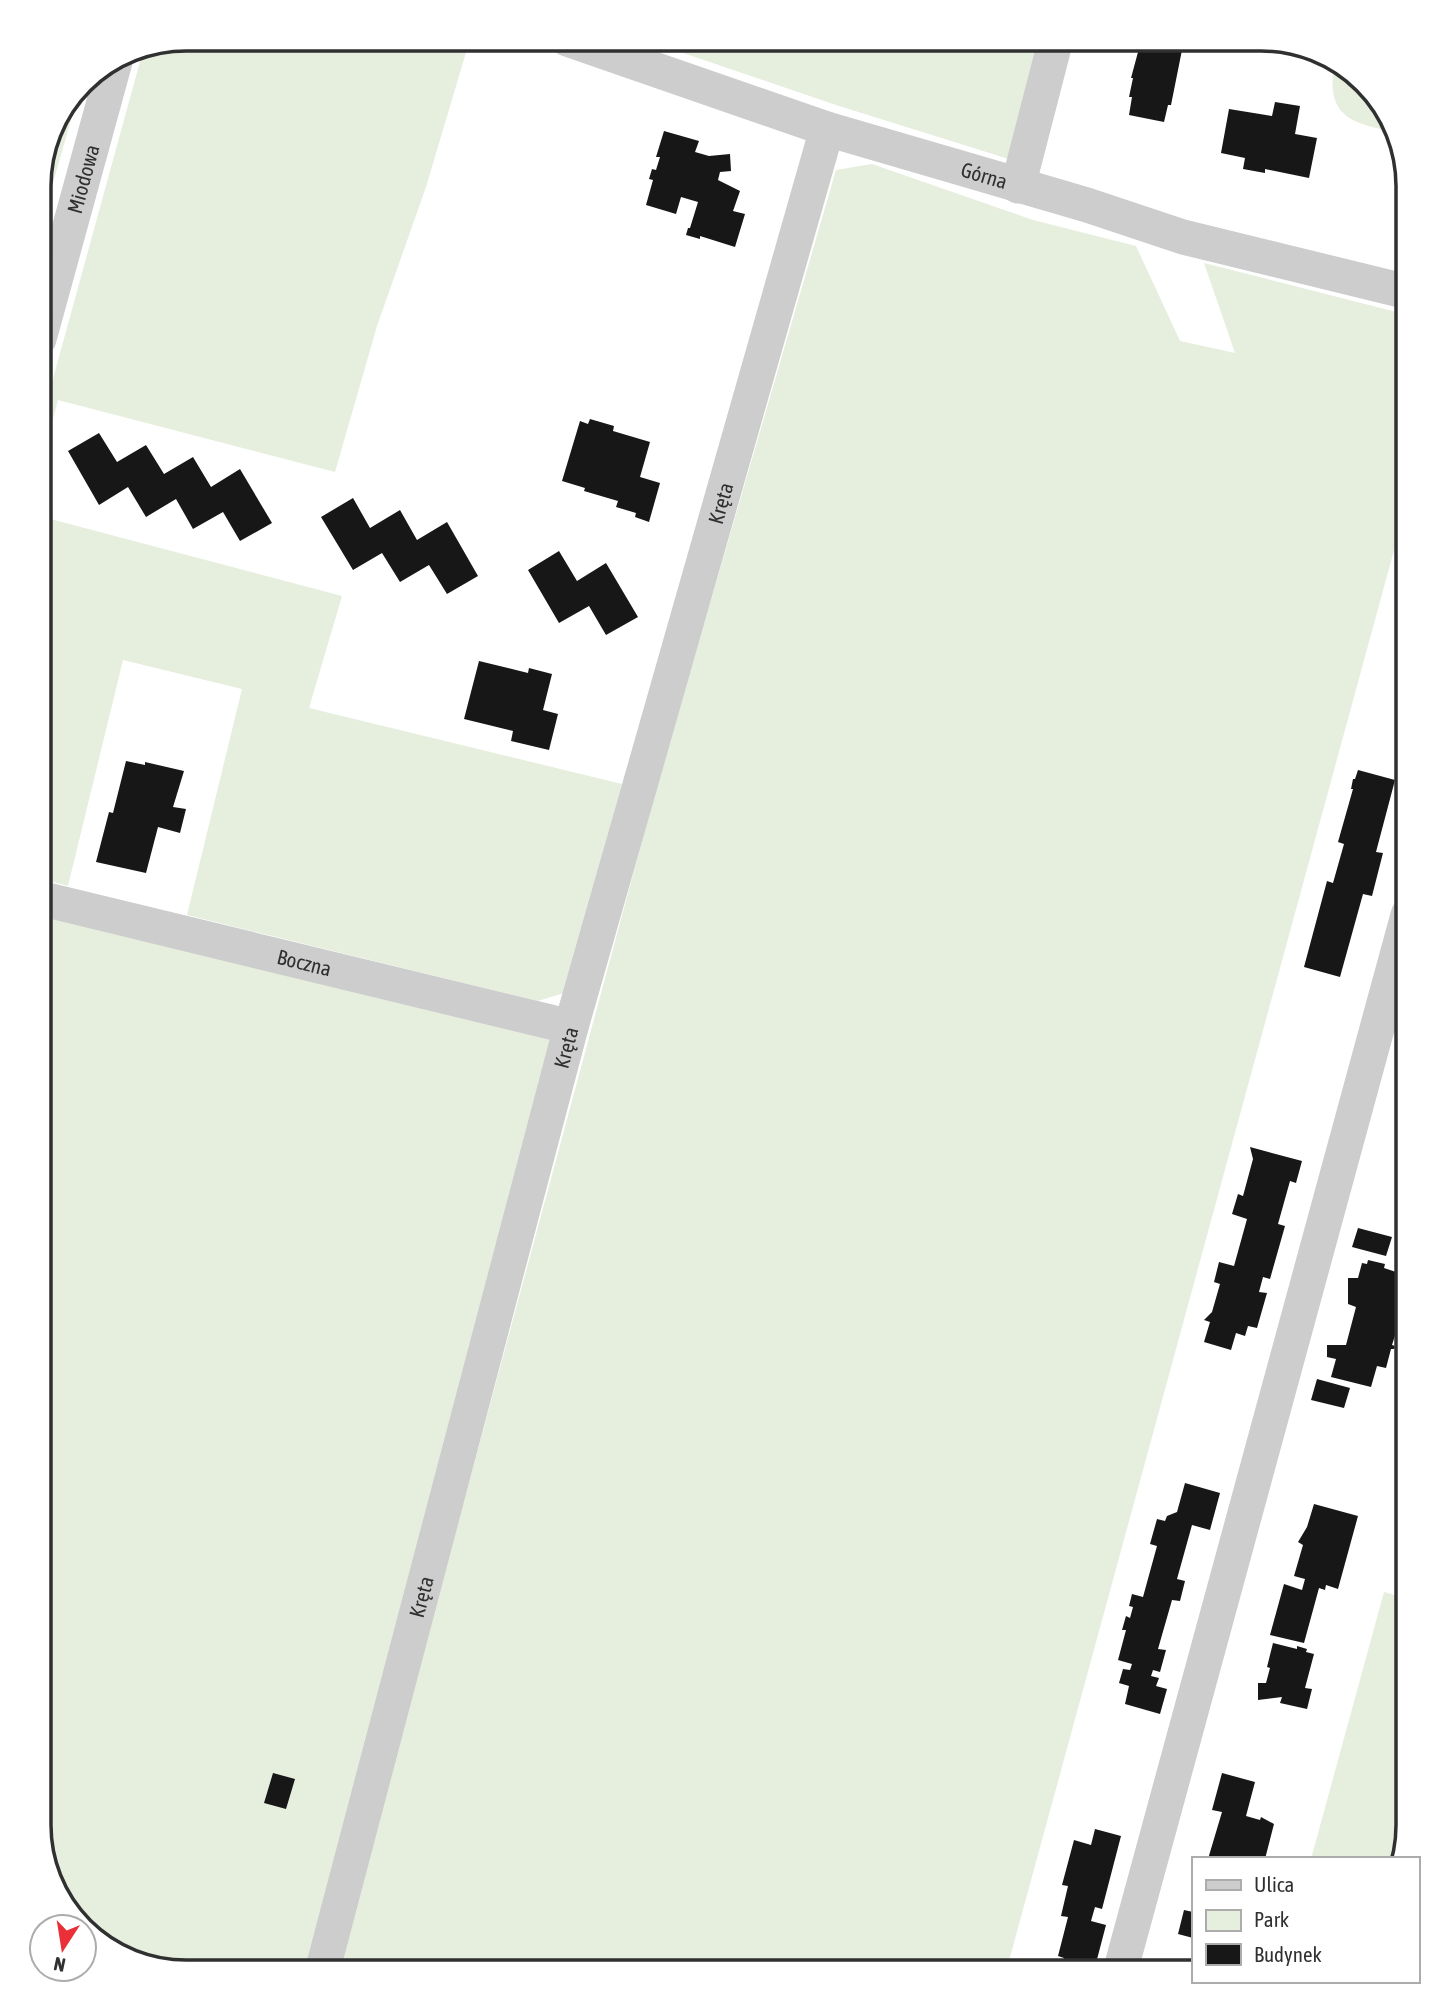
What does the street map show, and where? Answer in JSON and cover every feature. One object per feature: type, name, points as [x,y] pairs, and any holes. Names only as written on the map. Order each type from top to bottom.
[{"type":"street","name":"Górna","points":[[602,51],[827,129],[1184,237],[1396,289]]},
{"type":"street","points":[[1018,186],[1053,51]]},
{"type":"street","name":"Miodowa","points":[[51,295],[112,72]]},
{"type":"street","name":"Kręta","points":[[324,1960],[571,1027],[827,129]]},
{"type":"street","name":"Boczna","points":[[51,901],[571,1027]]},
{"type":"street","points":[[1124,1960],[1396,963]]},
{"type":"green space","points":[[177,51],[466,51],[426,187],[377,326],[335,472],[58,400],[51,426],[51,386],[141,58]]},
{"type":"green space","points":[[677,51],[1040,51],[1012,160],[836,105]]},
{"type":"green space","points":[[1334,72],[1357,90],[1384,130],[1351,119],[1342,112],[1333,92]]},
{"type":"green space","points":[[74,110],[51,190],[55,150]]},
{"type":"green space","points":[[872,164],[1033,220],[1136,246],[1180,341],[1235,353],[1204,263],[1396,312],[1396,543],[1009,1960],[340,1960],[655,793],[836,170]]},
{"type":"green space","points":[[51,519],[342,596],[309,708],[622,784],[564,993],[538,1001],[187,915],[242,689],[123,660],[68,886],[51,881]]},
{"type":"green space","points":[[51,913],[555,1041],[317,1960],[177,1960],[142,1953],[111,1938],[98,1928],[98,1913],[83,1913],[69,1893],[55,1861],[51,1826]]},
{"type":"green space","points":[[1384,1592],[1396,1596],[1396,1826],[1393,1857],[1312,1857]]},
{"type":"building","points":[[1138,51],[1182,51],[1171,105],[1168,105],[1164,122],[1129,115],[1131,78]]},
{"type":"building","points":[[1275,102],[1300,106],[1295,134],[1317,138],[1309,178],[1265,169],[1265,173],[1243,169],[1245,158],[1221,153],[1229,109],[1272,116]]},
{"type":"building","points":[[664,131],[699,141],[695,152],[709,156],[730,154],[731,171],[720,172],[718,180],[740,191],[733,211],[745,214],[735,247],[700,236],[700,239],[686,235],[698,202],[681,197],[676,214],[646,205],[653,180],[649,179],[652,169],[656,170],[660,157],[656,157]]},
{"type":"building","points":[[590,419],[614,426],[613,431],[650,442],[640,477],[660,483],[649,522],[635,517],[636,513],[616,507],[618,501],[562,481],[580,421],[588,424]]},
{"type":"building","points":[[99,433],[117,462],[146,445],[164,474],[193,457],[211,487],[240,469],[272,523],[240,541],[223,512],[193,529],[176,499],[146,517],[128,487],[99,505],[68,451]]},
{"type":"building","points":[[353,498],[370,528],[400,510],[417,540],[447,522],[478,576],[447,594],[429,565],[400,582],[382,553],[353,570],[321,517]]},
{"type":"building","points":[[559,551],[577,581],[606,563],[638,617],[606,635],[589,606],[559,623],[528,570]]},
{"type":"building","points":[[479,661],[528,673],[529,668],[552,674],[543,710],[558,714],[549,750],[511,741],[513,731],[464,719]]},
{"type":"building","points":[[126,761],[145,765],[145,762],[184,771],[173,807],[186,809],[180,833],[158,827],[146,873],[96,862],[109,812],[113,813]]},
{"type":"building","points":[[1358,770],[1395,780],[1376,852],[1383,853],[1372,896],[1363,894],[1340,977],[1304,967],[1327,881],[1333,883],[1344,844],[1338,842],[1353,789],[1353,779]]},
{"type":"building","points":[[1250,1147],[1302,1161],[1296,1183],[1290,1181],[1278,1224],[1285,1226],[1270,1279],[1263,1277],[1259,1292],[1267,1293],[1257,1328],[1248,1326],[1245,1336],[1236,1333],[1231,1350],[1204,1342],[1210,1322],[1204,1320],[1212,1312],[1220,1284],[1214,1282],[1219,1262],[1234,1266],[1247,1219],[1232,1214],[1238,1194],[1243,1196],[1253,1159]]},
{"type":"building","points":[[1358,1228],[1392,1237],[1386,1256],[1352,1247]]},
{"type":"building","points":[[1368,1260],[1385,1264],[1384,1268],[1396,1272],[1396,1332],[1392,1345],[1395,1346],[1391,1349],[1386,1368],[1377,1366],[1371,1387],[1331,1377],[1336,1359],[1327,1357],[1327,1345],[1346,1345],[1356,1307],[1348,1304],[1348,1278],[1358,1278],[1362,1263],[1367,1264]]},
{"type":"building","points":[[1317,1379],[1350,1388],[1344,1408],[1311,1400]]},
{"type":"building","points":[[1185,1483],[1220,1493],[1210,1530],[1192,1525],[1177,1579],[1185,1581],[1180,1601],[1172,1600],[1158,1649],[1166,1650],[1160,1672],[1153,1670],[1151,1676],[1159,1678],[1156,1686],[1167,1689],[1160,1714],[1125,1704],[1129,1686],[1119,1683],[1123,1669],[1130,1670],[1132,1664],[1118,1660],[1126,1630],[1122,1630],[1126,1616],[1130,1618],[1133,1607],[1129,1606],[1132,1594],[1143,1597],[1157,1546],[1150,1544],[1157,1519],[1165,1521],[1167,1516],[1177,1512]]},
{"type":"building","points":[[1314,1504],[1358,1516],[1338,1589],[1326,1585],[1325,1590],[1319,1588],[1304,1643],[1270,1635],[1284,1584],[1302,1590],[1305,1579],[1294,1576],[1303,1545],[1298,1542],[1307,1527]]},
{"type":"building","points":[[1273,1643],[1297,1649],[1297,1646],[1314,1654],[1305,1688],[1312,1689],[1307,1709],[1280,1703],[1282,1697],[1258,1700],[1258,1683],[1266,1683]]},
{"type":"building","points":[[273,1773],[295,1779],[286,1809],[264,1803]]},
{"type":"building","points":[[1222,1773],[1255,1782],[1246,1816],[1260,1820],[1261,1817],[1274,1824],[1266,1857],[1209,1857],[1222,1812],[1212,1810]]},
{"type":"building","points":[[1095,1829],[1121,1836],[1102,1909],[1095,1907],[1091,1921],[1106,1925],[1097,1960],[1063,1960],[1058,1956],[1068,1917],[1061,1916],[1068,1886],[1062,1885],[1074,1840],[1091,1845]]},
{"type":"building","points":[[1184,1910],[1192,1912],[1192,1938],[1178,1934]]}]
